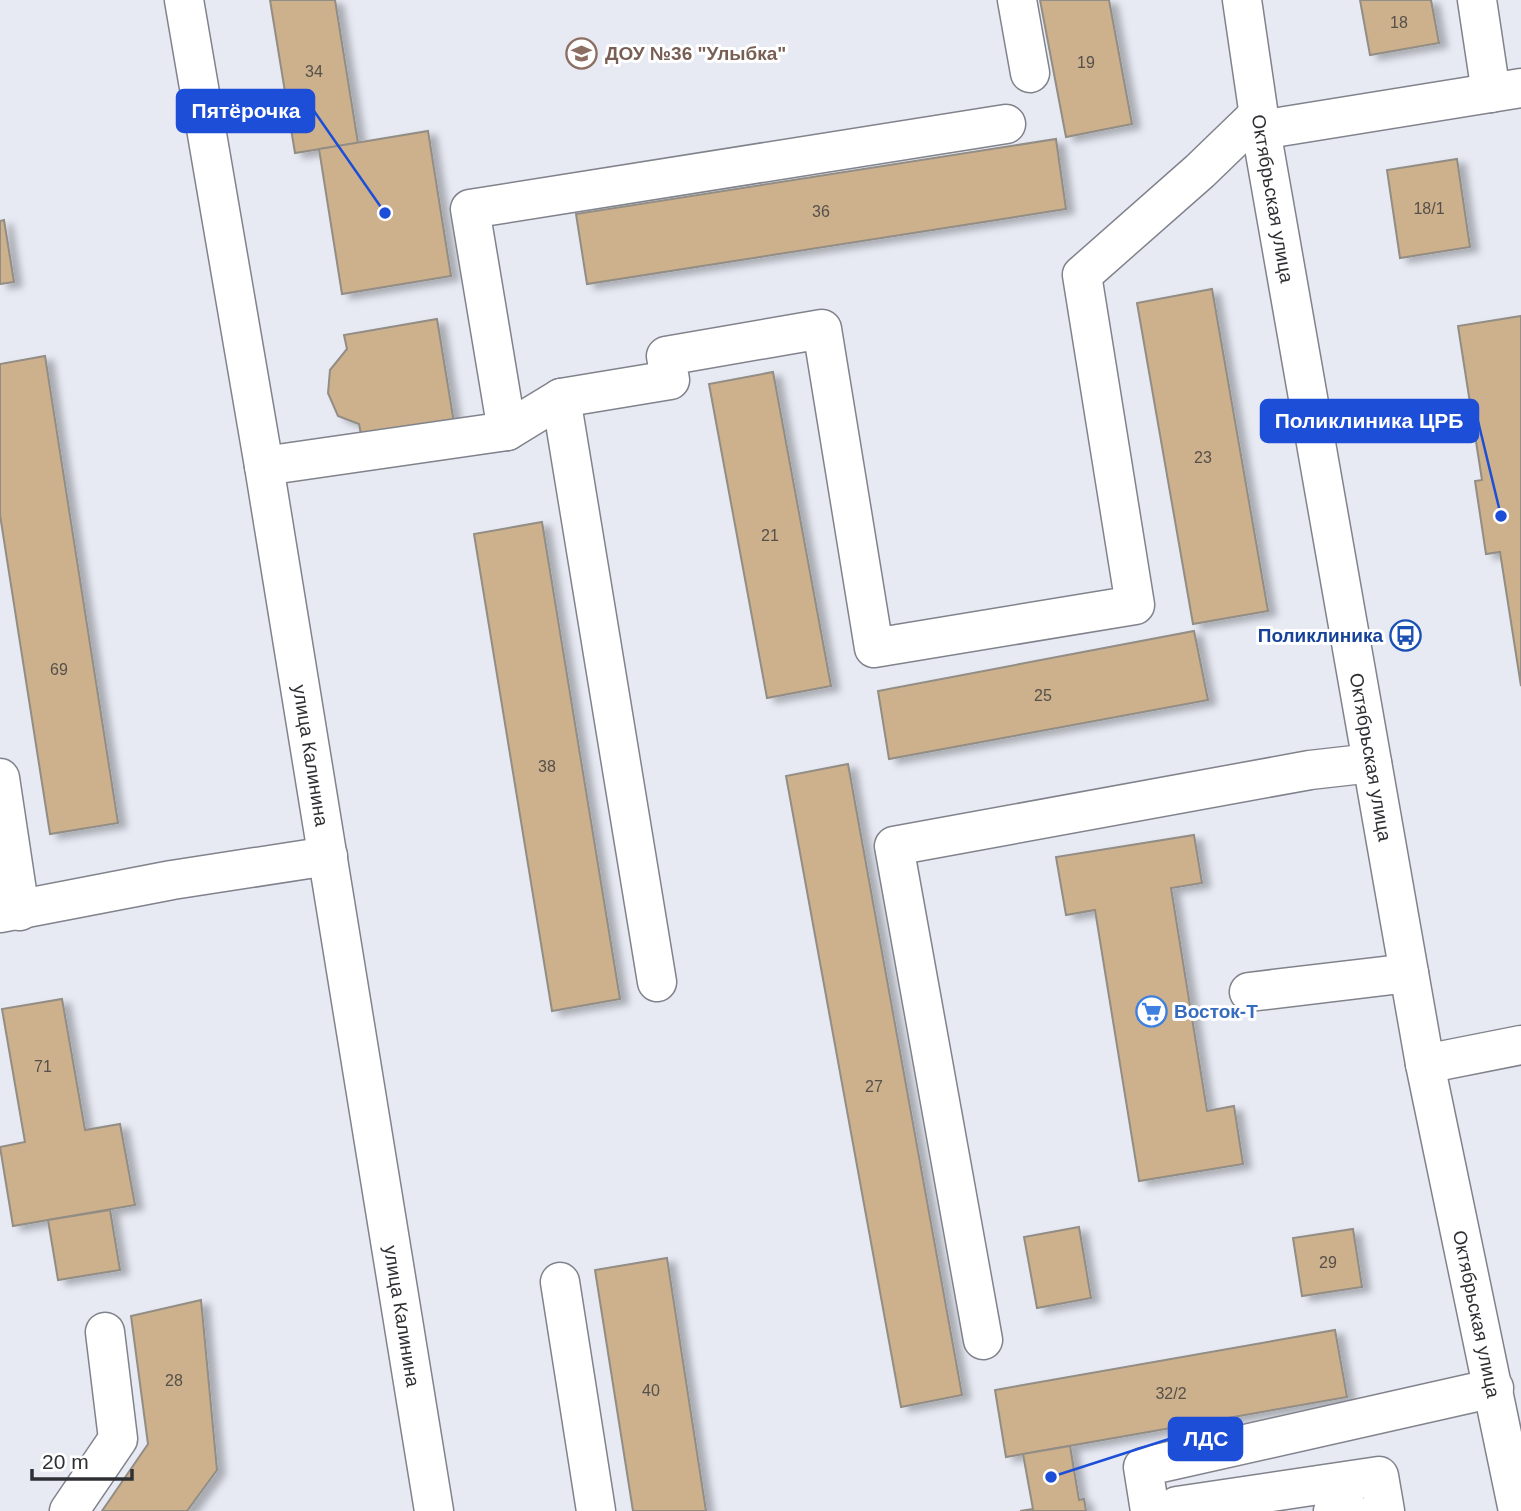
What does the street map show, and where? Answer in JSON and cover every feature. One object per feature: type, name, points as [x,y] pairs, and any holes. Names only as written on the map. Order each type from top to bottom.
[{"type":"street","name":"улица Калинина","points":[[184,0],[264,466],[435,1511]]},
{"type":"street","points":[[1017,0],[1030,73]]},
{"type":"street","name":"Октябрьская улица","points":[[1242,0],[1259,122],[1425,1064],[1518,1511]]},
{"type":"street","points":[[264,466],[507,431],[561,398],[670,380],[666,356],[822,330],[874,648],[1135,605],[1082,275],[1259,122],[1506,90],[1477,0]]},
{"type":"street","points":[[507,431],[470,209],[1006,124]]},
{"type":"street","points":[[561,398],[657,982]]},
{"type":"street","points":[[983,1340],[894,846],[1310,770],[1372,763]]},
{"type":"street","points":[[0,778],[10,912],[172,880],[328,856]]},
{"type":"street","points":[[1249,992],[1409,973]]},
{"type":"street","points":[[1425,1064],[1521,1045]]},
{"type":"street","points":[[560,1282],[596,1511]]},
{"type":"street","points":[[69,1511],[118,1439],[104,1332]]},
{"type":"street","points":[[1150,1511],[1143,1467],[1494,1388]]},
{"type":"street","points":[[1177,1511],[1177,1506],[1379,1476],[1385,1511]]},
{"type":"street","points":[[1333,1511],[1348,1508],[1348,1511]]},
{"type":"building","points":[[270,0],[335,0],[358,143],[295,153]]},
{"type":"building","points":[[1040,0],[1109,0],[1132,124],[1066,137]]},
{"type":"building","points":[[1360,0],[1431,0],[1439,43],[1370,55]]},
{"type":"building","points":[[428,131],[451,276],[342,294],[319,149]]},
{"type":"building","points":[[1056,139],[1066,209],[587,284],[576,214]]},
{"type":"building","points":[[1457,159],[1470,247],[1400,258],[1387,170]]},
{"type":"building","points":[[4,220],[14,282],[0,284],[0,221]]},
{"type":"building","points":[[1212,289],[1268,611],[1193,624],[1137,303]]},
{"type":"building","points":[[1521,316],[1521,686],[1500,552],[1486,554],[1475,481],[1482,480],[1458,326]]},
{"type":"building","points":[[437,319],[454,423],[362,439],[359,424],[338,416],[328,393],[330,370],[347,349],[344,335]]},
{"type":"building","points":[[45,356],[118,823],[50,834],[0,515],[0,364]]},
{"type":"building","points":[[773,372],[831,686],[767,698],[709,384]]},
{"type":"building","points":[[542,522],[620,999],[552,1011],[474,534]]},
{"type":"building","points":[[1194,631],[1208,700],[889,759],[878,691]]},
{"type":"building","points":[[848,764],[962,1395],[901,1407],[786,776]]},
{"type":"building","name":"Восток-Т","points":[[1194,835],[1202,883],[1171,888],[1207,1111],[1234,1106],[1243,1164],[1139,1181],[1095,910],[1066,915],[1056,857]]},
{"type":"building","points":[[62,999],[85,1130],[120,1124],[135,1205],[13,1226],[0,1147],[25,1142],[2,1009]]},
{"type":"building","points":[[110,1210],[120,1270],[58,1280],[48,1220]]},
{"type":"building","points":[[1079,1227],[1091,1298],[1037,1308],[1024,1237]]},
{"type":"building","points":[[1353,1229],[1362,1287],[1302,1296],[1293,1238]]},
{"type":"building","points":[[667,1258],[706,1511],[633,1511],[595,1270]]},
{"type":"building","points":[[201,1300],[217,1470],[187,1511],[102,1511],[148,1444],[131,1316]]},
{"type":"building","points":[[1335,1330],[1347,1397],[1006,1457],[995,1390]]},
{"type":"building","points":[[1070,1446],[1079,1500],[1084,1499],[1086,1511],[1020,1511],[1033,1509],[1023,1454]]},
{"type":"place","name":"ДОУ №36 \"Улыбка\"","points":[[582,53]]},
{"type":"place","name":"Пятёрочка","points":[[385,213]]},
{"type":"place","name":"Поликлиника ЦРБ","points":[[1501,516]]},
{"type":"place","name":"Поликлиника","points":[[1406,635]]},
{"type":"place","name":"Восток-Т","points":[[1151,1011]]},
{"type":"place","name":"ЛДС","points":[[1051,1477]]}]
